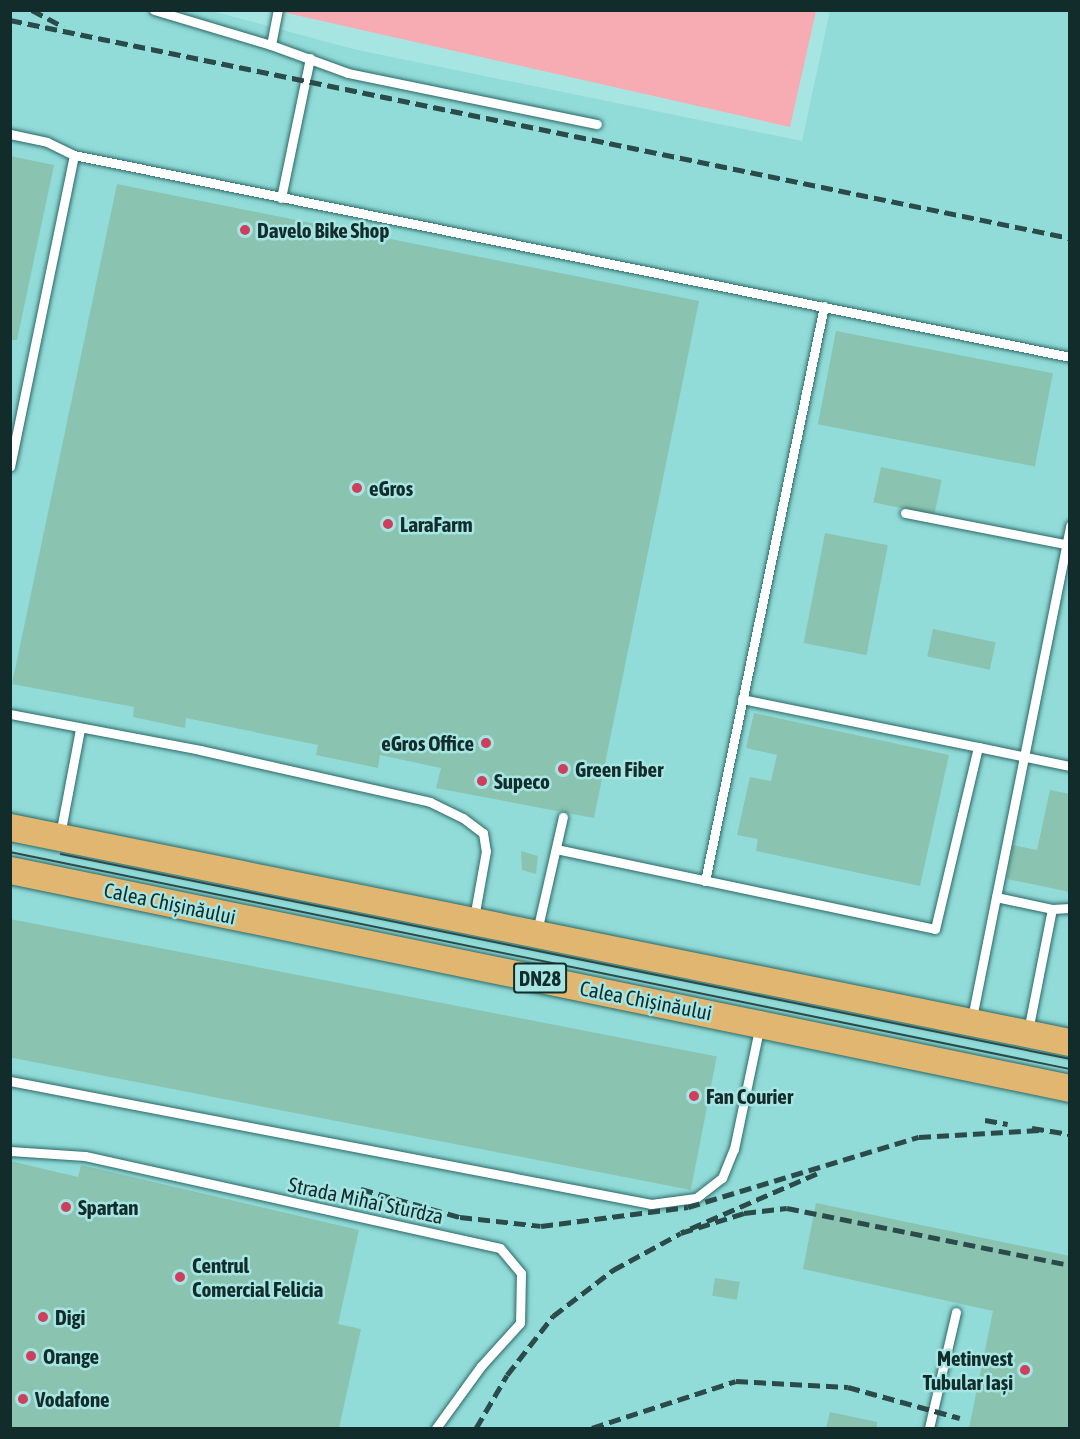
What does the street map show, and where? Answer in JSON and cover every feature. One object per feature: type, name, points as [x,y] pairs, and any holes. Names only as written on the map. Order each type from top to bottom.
[{"type":"main road","name":"Calea Chișinăului","points":[[10,827],[1070,1042]]},
{"type":"main road","name":"Calea Chișinăului","points":[[10,870],[1070,1088]]},
{"type":"lane","points":[[154,10],[271,45],[348,73],[597,124]]},
{"type":"lane","points":[[271,45],[278,10]]},
{"type":"lane","points":[[281,198],[310,58]]},
{"type":"lane","points":[[10,135],[47,142],[74,155],[1070,357]]},
{"type":"lane","points":[[10,466],[74,155]]},
{"type":"lane","points":[[705,881],[824,306]]},
{"type":"lane","points":[[905,513],[1067,545]]},
{"type":"lane","points":[[971,1021],[1070,525]]},
{"type":"lane","points":[[742,699],[1070,766]]},
{"type":"lane","points":[[10,714],[180,746],[430,802],[463,818],[483,833],[486,851],[473,921]]},
{"type":"lane","points":[[59,837],[80,729]]},
{"type":"lane","points":[[556,849],[934,929],[978,747]]},
{"type":"lane","points":[[536,933],[563,817]]},
{"type":"lane","points":[[996,897],[1052,909],[1070,908]]},
{"type":"lane","points":[[1028,1033],[1052,909]]},
{"type":"lane","points":[[10,1081],[651,1204],[696,1198],[722,1178],[734,1149],[761,1023]]},
{"type":"lane","name":"Strada Mihai Sturdza","points":[[10,1151],[85,1156],[501,1248],[521,1273],[520,1323],[481,1366],[436,1428]]},
{"type":"lane","points":[[929,1428],[956,1312]]},
{"type":"shaded area","points":[[10,11],[212,11],[353,49],[802,141],[830,11],[1069,11],[1069,1428],[11,1428]]},
{"type":"shaded area","points":[[278,11],[816,11],[790,127]]},
{"type":"building","points":[[10,156],[54,165],[17,340],[10,340]]},
{"type":"building","name":"eGros","points":[[117,184],[699,301],[594,818],[436,788],[441,768],[380,755],[378,768],[316,755],[318,745],[186,718],[185,728],[133,717],[134,707],[12,684]]},
{"type":"building","points":[[836,331],[1053,373],[1035,466],[818,424]]},
{"type":"building","points":[[881,467],[942,480],[934,515],[874,502]]},
{"type":"building","points":[[825,533],[888,545],[866,655],[804,643]]},
{"type":"building","points":[[933,629],[996,642],[990,670],[927,656]]},
{"type":"building","points":[[754,713],[949,755],[920,886],[756,851],[758,839],[737,835],[750,777],[771,781],[777,755],[746,748]]},
{"type":"building","points":[[1050,790],[1070,794],[1070,892],[1007,879],[1013,845],[1037,850]]},
{"type":"building","points":[[521,851],[538,856],[536,874],[522,870]]},
{"type":"building","points":[[10,919],[717,1056],[691,1190],[10,1058]]},
{"type":"building","name":"Centrul Comercial Felicia","points":[[10,1161],[78,1177],[81,1165],[359,1230],[338,1324],[361,1329],[339,1428],[10,1428]]},
{"type":"building","name":"Metinvest Tubular Iași","points":[[816,1203],[1070,1256],[1070,1428],[969,1428],[993,1311],[803,1269]]},
{"type":"building","points":[[715,1278],[740,1282],[737,1300],[712,1296]]},
{"type":"building","points":[[830,1412],[877,1422],[877,1428],[826,1428]]},
{"type":"tram line","points":[[10,852],[1070,1069]]},
{"type":"tram line","points":[[61,854],[1070,1059]]},
{"type":"railway","points":[[32,10],[64,27]]},
{"type":"railway","points":[[10,20],[1070,238]]},
{"type":"railway","points":[[985,1120],[1008,1124]]},
{"type":"railway","points":[[1032,1128],[1070,1134]]},
{"type":"railway","points":[[361,1189],[460,1217],[541,1226],[688,1207],[919,1137],[1040,1130]]},
{"type":"railway","points":[[817,1174],[681,1233],[744,1213],[787,1208],[1070,1265]]},
{"type":"railway","points":[[476,1428],[507,1375],[553,1316],[613,1270],[681,1233]]},
{"type":"railway","points":[[592,1428],[736,1381],[848,1387],[960,1418]]},
{"type":"place","name":"Davelo Bike Shop","points":[[245,230]]},
{"type":"place","name":"eGros","points":[[357,488]]},
{"type":"place","name":"LaraFarm","points":[[388,524]]},
{"type":"place","name":"eGros Office","points":[[486,743]]},
{"type":"place","name":"Green Fiber","points":[[563,769]]},
{"type":"place","name":"Supeco","points":[[482,781]]},
{"type":"place","name":"Fan Courier","points":[[694,1096]]},
{"type":"place","name":"Spartan","points":[[66,1207]]},
{"type":"place","name":"Centrul Comercial Felicia","points":[[180,1277]]},
{"type":"place","name":"Digi","points":[[43,1317]]},
{"type":"place","name":"Orange","points":[[31,1356]]},
{"type":"place","name":"Metinvest Tubular Iași","points":[[1025,1370]]},
{"type":"place","name":"Vodafone","points":[[23,1399]]}]
